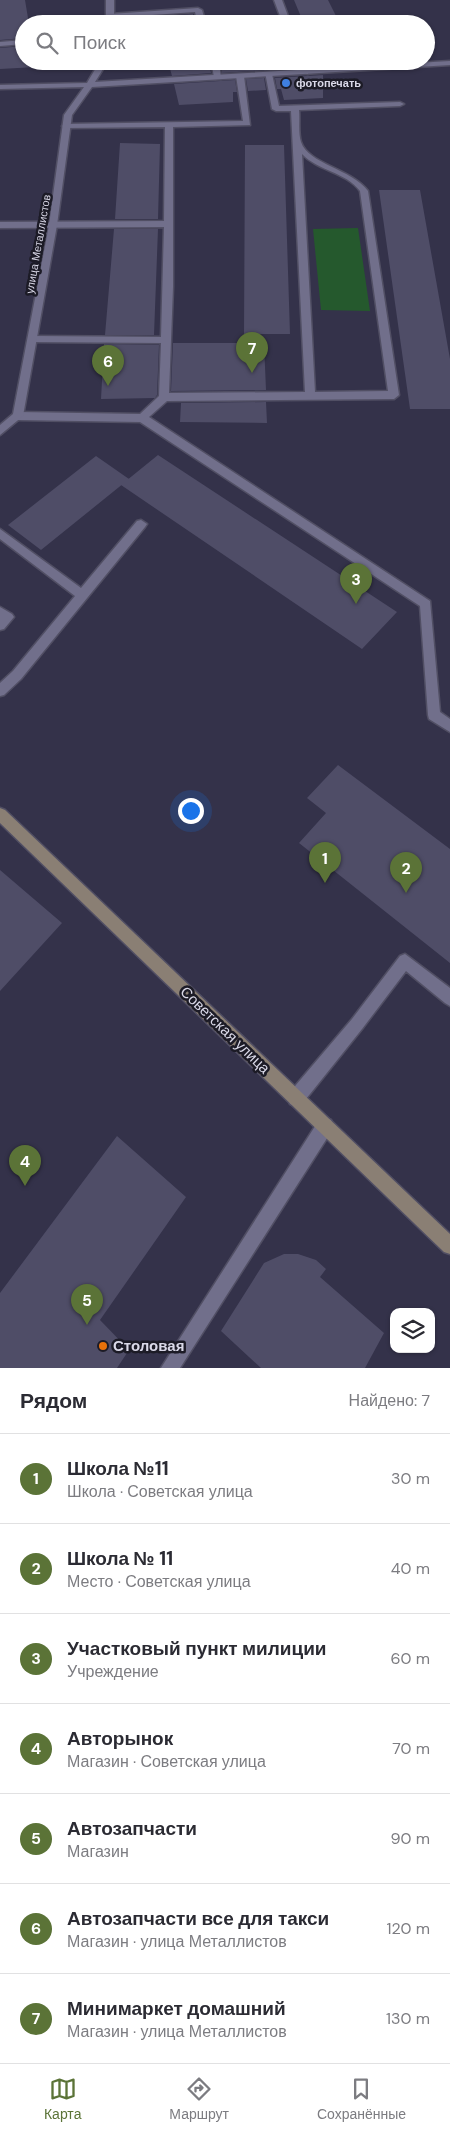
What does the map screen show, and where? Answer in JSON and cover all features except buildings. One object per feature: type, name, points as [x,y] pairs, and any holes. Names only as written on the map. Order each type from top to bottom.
[{"type":"street","points":[[110,0],[110,15]]},
{"type":"street","points":[[278,0],[284,15]]},
{"type":"street","points":[[154,15],[198,10],[199,15]]},
{"type":"street","points":[[0,44],[15,43]]},
{"type":"street","points":[[435,64],[450,63]]},
{"type":"street","name":"улица Металлистов","points":[[18,416],[54,225],[68,115],[99,70]]},
{"type":"street","points":[[217,70],[218,77]]},
{"type":"street","points":[[0,87],[90,85],[337,70]]},
{"type":"street","points":[[268,74],[276,109],[400,104]]},
{"type":"street","points":[[66,126],[247,123],[240,76]]},
{"type":"street","points":[[295,109],[310,395]]},
{"type":"street","points":[[142,418],[164,396],[169,124]]},
{"type":"street","points":[[164,396],[394,395],[364,191],[361,184],[353,179],[310,160],[298,144]]},
{"type":"street","points":[[0,225],[167,224]]},
{"type":"street","points":[[32,339],[165,340]]},
{"type":"street","points":[[0,431],[18,416],[142,418],[426,604],[434,715],[450,726]]},
{"type":"street","points":[[0,691],[17,676],[141,524]]},
{"type":"street","points":[[0,533],[82,595]]},
{"type":"street","points":[[0,612],[8,617],[0,625]]},
{"type":"street","name":"Советская улица","points":[[0,814],[450,1246]]},
{"type":"street","points":[[296,1098],[357,1024],[405,960],[450,998]]},
{"type":"street","points":[[170,1368],[325,1126]]},
{"type":"green space","points":[[358,228],[370,311],[321,310],[313,229]]},
{"type":"place","name":"фотопечать","points":[[286,83]]},
{"type":"place","name":"Минимаркет домашний","points":[[252,373]]},
{"type":"place","name":"Автозапчасти все для такси","points":[[108,386]]},
{"type":"place","name":"Участковый пункт милиции","points":[[356,604]]},
{"type":"place","name":"Школа №11","points":[[325,883]]},
{"type":"place","name":"Школа № 11","points":[[406,893]]},
{"type":"place","name":"Авторынок","points":[[25,1186]]},
{"type":"place","name":"Автозапчасти","points":[[87,1325]]},
{"type":"place","name":"Столовая","points":[[103,1346]]}]
